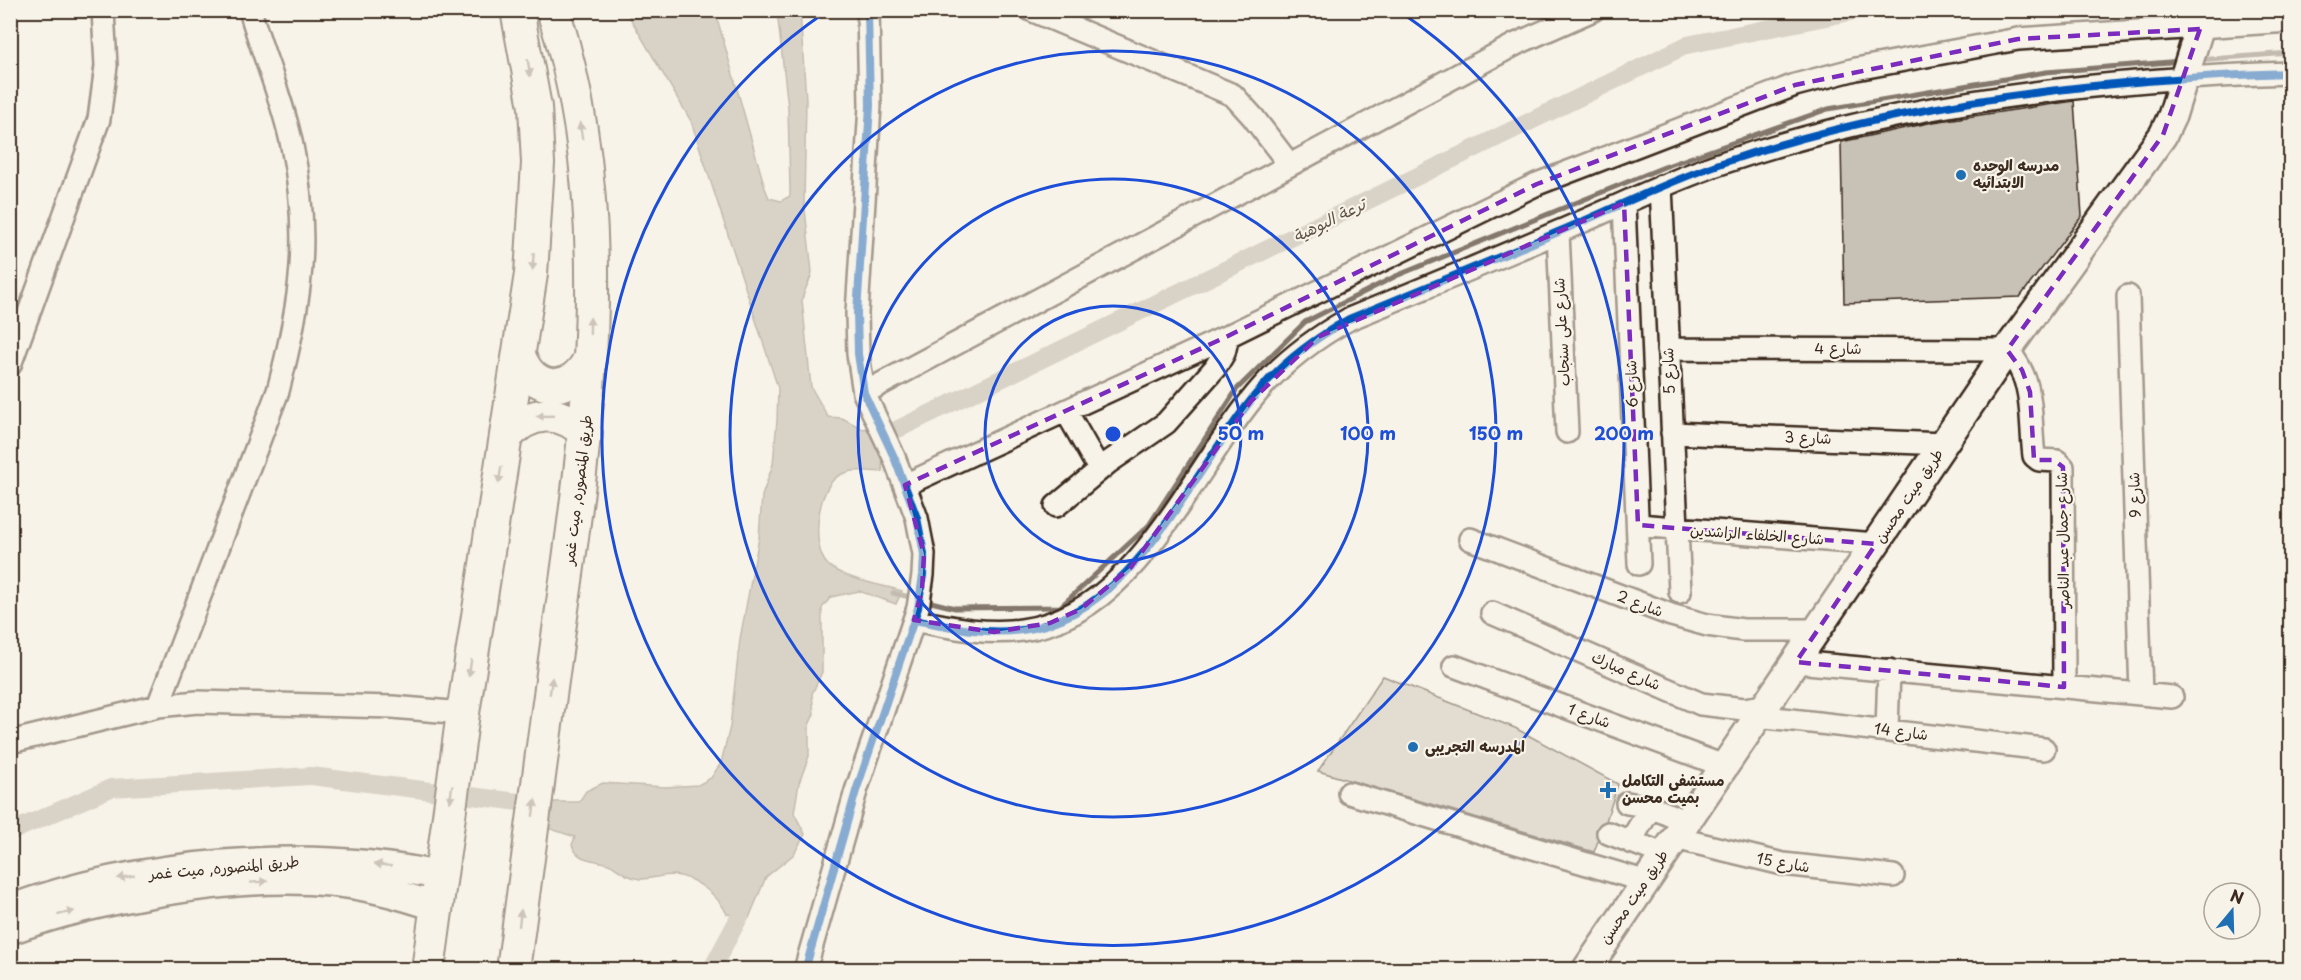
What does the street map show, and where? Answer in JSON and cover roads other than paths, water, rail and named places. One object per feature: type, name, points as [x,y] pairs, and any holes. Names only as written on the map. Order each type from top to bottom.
[{"type":"highway","points":[[428,969],[461,724],[520,358],[531,274],[538,163],[535,107],[517,10]]},
{"type":"highway","name":"طريق المنصوره, ميت غمر","points":[[513,969],[586,434],[590,360],[591,240],[587,178],[580,127],[553,10]]},
{"type":"highway","points":[[520,358],[532,378],[554,386],[576,379],[590,360]]},
{"type":"highway","points":[[506,437],[526,419],[545,415],[565,418],[586,434]]},
{"type":"main road","name":"طريق ميت محسن","points":[[1586,969],[2007,350],[2163,135],[2202,22]]},
{"type":"main road","name":"طريق المنصوره, ميت غمر","points":[[10,909],[85,886],[130,876],[254,863],[365,863],[441,867]]},
{"type":"main road","name":"طريق المنصوره, ميت غمر","points":[[10,930],[68,912],[137,898],[217,886],[297,880],[364,886],[437,907]]},
{"type":"street","points":[[10,365],[99,119],[106,66],[103,10]]},
{"type":"street","points":[[158,706],[278,391],[291,341],[303,268],[304,236],[292,146],[250,10]]},
{"type":"street","points":[[806,969],[856,791],[918,606],[921,538],[894,457],[864,393],[858,354],[857,313],[870,106],[868,10]]},
{"type":"street","points":[[1031,10],[1233,95],[1289,164]]},
{"type":"street","points":[[864,393],[1516,44],[1593,10]]},
{"type":"street","points":[[905,485],[1228,336],[1537,184],[1795,85],[1856,69],[2019,39],[2115,32],[2202,22],[2290,21]]},
{"type":"street","points":[[918,606],[969,631],[994,632],[1024,630],[1050,623],[1081,609],[1131,567],[1251,401],[1278,372],[1318,337],[1349,320],[1661,186],[1722,163],[1810,136],[1910,113],[2185,76],[2290,73]]},
{"type":"street","name":"شارع 5","points":[[1661,186],[1680,592]]},
{"type":"street","name":"شارع 6","points":[[1624,203],[1639,564]]},
{"type":"street","name":"شارع على سنجاب","points":[[1558,232],[1567,432]]},
{"type":"street","name":"شارع 9","points":[[2128,296],[2141,694]]},
{"type":"street","points":[[1056,506],[1099,470],[1157,430],[1174,414],[1215,368],[1224,353],[1228,336]]},
{"type":"street","name":"شارع 4","points":[[1668,349],[2007,350]]},
{"type":"street","name":"شارع جمال عبد الناصر","points":[[2007,350],[2022,370],[2030,392],[2034,456],[2039,460],[2057,461],[2063,467],[2064,687]]},
{"type":"street","points":[[1066,411],[1099,470]]},
{"type":"street","name":"شارع 3","points":[[1672,433],[1944,444]]},
{"type":"street","name":"شارع الخلفاء الراشدين","points":[[1638,525],[1876,544]]},
{"type":"street","name":"شارع 2","points":[[1470,539],[1671,615],[1743,630],[1817,630]]},
{"type":"street","name":"شارع مبارك","points":[[1492,613],[1701,704],[1762,711]]},
{"type":"street","points":[[1796,662],[2172,697]]},
{"type":"street","name":"شارع 1","points":[[1454,666],[1724,766]]},
{"type":"street","points":[[1887,730],[1889,670]]},
{"type":"street","points":[[10,742],[158,706],[197,702],[260,702],[461,724]]},
{"type":"street","name":"شارع 14","points":[[1762,711],[1887,730],[2044,749]]},
{"type":"street","points":[[1349,793],[1644,881]]},
{"type":"street","points":[[1627,803],[1650,807],[1674,838]]},
{"type":"street","points":[[1630,842],[1650,807]]},
{"type":"street","points":[[1608,833],[1630,842],[1674,838]]},
{"type":"street","name":"شارع 15","points":[[1674,838],[1783,864],[1893,876]]},
{"type":"waterway","name":"ترعة البوهية","points":[[851,452],[1687,45],[1860,10]]},
{"type":"waterway","points":[[2197,60],[2290,53]]},
{"type":"waterway","points":[[923,600],[955,608],[1060,607],[1149,525],[1237,389],[1305,322],[1396,276],[1664,167],[1828,109],[2046,72],[2182,61]]},
{"type":"waterway","points":[[893,593],[914,598]]},
{"type":"waterway","points":[[10,832],[111,788],[311,776],[543,805]]},
{"type":"waterway","points":[[711,970],[740,916],[743,892]]},
{"type":"place","name":"مدرسه الوحده الابتدائيه","points":[[1961,175]]},
{"type":"place","name":"المدرسه التجريبى","points":[[1413,747]]},
{"type":"place","name":"مستشفى التكامل بميت محسن","points":[[1608,790]]}]
